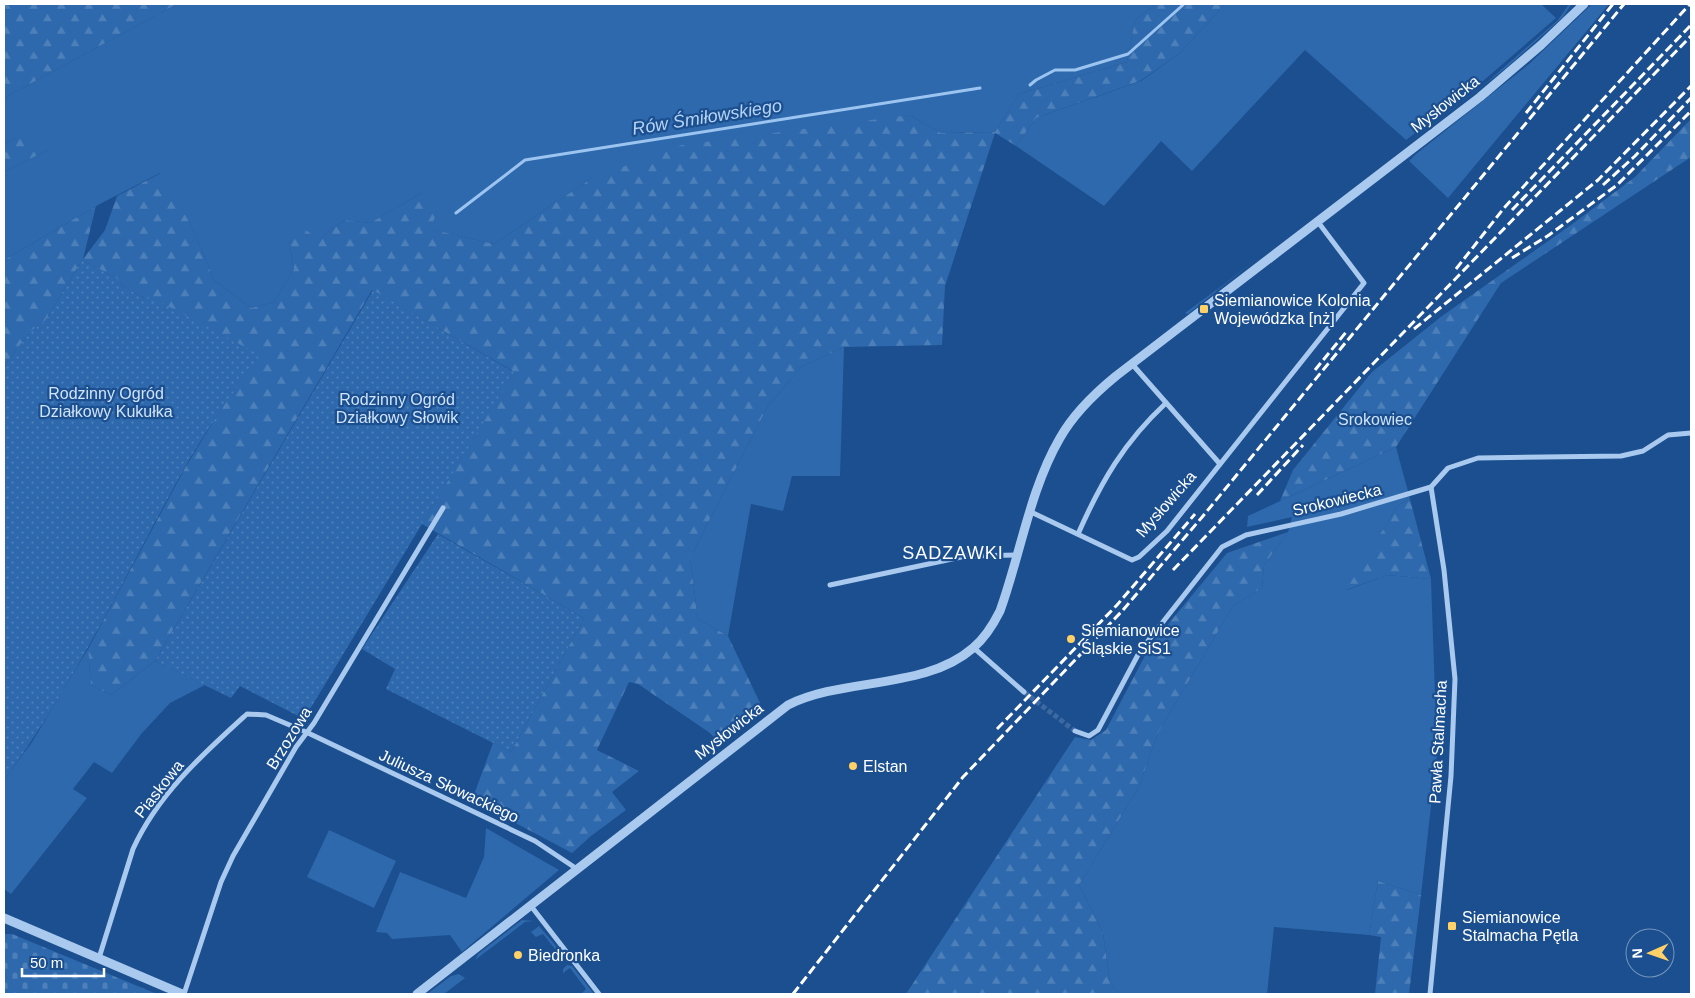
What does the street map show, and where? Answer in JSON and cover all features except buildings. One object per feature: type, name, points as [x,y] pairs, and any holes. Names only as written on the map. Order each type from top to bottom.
[{"type":"street","name":"Mysłowicka","points":[[417,994],[788,704],[814,694],[929,670],[960,658],[974,648],[988,632],[1000,612],[1047,466],[1067,427],[1093,396],[1498,82],[1584,4]]},
{"type":"street","name":"Mysłowicka","points":[[1031,512],[1132,560],[1139,558],[1167,531],[1364,283],[1318,222]]},
{"type":"street","points":[[1132,364],[1220,464]]},
{"type":"street","points":[[1078,534],[1103,481],[1133,437],[1166,402]]},
{"type":"street","points":[[1431,487],[1448,468],[1478,458],[1621,456],[1643,451],[1668,435],[1691,433]]},
{"type":"street","name":"Srokowiecka","points":[[1075,731],[1089,736],[1098,730],[1140,651],[1222,547],[1246,535],[1341,514],[1431,487]]},
{"type":"street","name":"Pawła Stalmacha","points":[[1430,994],[1451,776],[1455,679],[1444,570],[1431,487]]},
{"type":"street","name":"Brzozowa","points":[[183,994],[221,882],[229,865],[306,732],[443,508]]},
{"type":"street","points":[[830,586],[966,556],[1019,554]]},
{"type":"street","points":[[974,648],[1024,692]]},
{"type":"street","name":"Piaskowa","points":[[99,958],[137,841],[152,816],[183,776],[247,714],[266,714],[306,732]]},
{"type":"street","name":"Juliusza Słowackiego","points":[[306,732],[527,837],[578,870]]},
{"type":"street","points":[[531,906],[599,994]]},
{"type":"street","points":[[4,918],[183,994]]},
{"type":"green space","points":[[4,4],[177,4],[4,98]]},
{"type":"green space","points":[[177,4],[1156,4],[1135,20],[1127,62],[1019,94],[995,132],[941,133],[909,115],[592,178],[494,244],[429,229],[422,193],[370,223],[345,220],[319,239],[289,240],[294,269],[274,302],[251,308],[214,280],[191,225],[160,173],[96,206],[4,260],[4,172],[48,150],[16,138],[4,144],[4,98]]},
{"type":"green space","points":[[1156,4],[1225,4],[1180,53],[1140,81],[1036,118],[1016,146],[995,133],[945,286],[942,345],[844,347],[801,367],[768,406],[690,558],[698,619],[728,636],[762,707],[718,742],[710,733],[638,684],[629,682],[597,750],[639,771],[612,792],[626,810],[572,853],[472,800],[493,743],[511,752],[584,618],[422,524],[513,371],[372,290],[155,661],[111,695],[91,685],[88,649],[185,468],[218,414],[146,299],[123,286],[116,278],[82,260],[45,321],[31,331],[4,366],[4,260],[96,206],[83,259],[105,230],[117,196],[161,173],[191,225],[214,280],[251,308],[274,302],[294,269],[289,240],[301,227],[319,239],[345,220],[370,223],[422,193],[439,208],[430,229],[494,244],[592,178],[682,145],[909,115],[941,133],[995,132],[1019,94],[1127,62],[1135,20]]},
{"type":"green space","points":[[1225,4],[1541,4],[1556,18],[1483,81],[1406,140],[1305,50],[1192,171],[1161,141],[1104,206],[1016,146],[1036,118],[1141,81],[1180,53]]},
{"type":"green space","points":[[1569,4],[1571,5],[1563,17],[1506,68],[1385,161],[1486,83],[1558,20]]},
{"type":"green space","points":[[1592,4],[1609,4],[1448,198],[1409,161],[1529,64]]},
{"type":"green space","name":"Srokowiec","points":[[1691,119],[1691,157],[1501,283],[1396,447],[1280,501],[1293,470],[1372,372],[1442,316],[1571,225],[1635,177]]},
{"type":"green space","points":[[16,138],[34,139],[48,150],[4,172],[4,144]]},
{"type":"green space","points":[[1259,257],[1188,314],[1185,313],[1222,285]]},
{"type":"green space","name":"Rodzinny Ogród Działkowy Kukułka","points":[[82,260],[116,278],[123,286],[146,299],[149,296],[260,355],[220,411],[193,454],[77,666],[30,743],[4,780],[4,366],[31,331],[45,321]]},
{"type":"green space","name":"Rodzinny Ogród Działkowy Słowik","points":[[373,290],[514,372],[304,719],[240,686],[231,698],[155,661]]},
{"type":"green space","points":[[844,347],[840,476],[792,476],[783,511],[751,504],[728,636],[698,619],[690,558],[768,406],[801,367]]},
{"type":"green space","points":[[1396,447],[1410,499],[1398,505],[1347,590],[1387,575],[1431,579],[1437,753],[1421,895],[1378,881],[1369,935],[1274,927],[1267,994],[1119,994],[1110,983],[1103,933],[1079,885],[1139,787],[1158,733],[1233,606],[1262,588],[1264,565],[1288,532],[1292,517],[1247,527],[1248,516]]},
{"type":"green space","points":[[1410,499],[1431,579],[1387,575],[1346,590],[1398,505]]},
{"type":"green space","points":[[1288,532],[1264,565],[1262,588],[1233,606],[1158,733],[1139,787],[1079,885],[1103,933],[1110,983],[1119,994],[906,994],[1075,737],[1091,740],[1106,730],[1150,646],[1227,553]]},
{"type":"green space","points":[[438,534],[584,618],[511,752],[386,689],[395,669],[362,649]]},
{"type":"green space","points":[[88,649],[91,685],[111,695],[155,661],[205,685],[170,703],[142,733],[112,773],[94,762],[73,789],[87,798],[11,894],[4,889],[4,780],[32,742]]},
{"type":"green space","points":[[486,828],[559,870],[462,952],[450,935],[392,939],[387,933],[376,932],[400,872],[466,898],[484,857]]},
{"type":"green space","points":[[329,830],[396,861],[374,908],[307,877]]},
{"type":"green space","points":[[1378,881],[1421,895],[1409,994],[1375,994],[1381,937],[1369,935]]},
{"type":"green space","points":[[522,920],[534,921],[525,922],[475,960],[478,954]]},
{"type":"green space","points":[[539,926],[561,952],[561,957],[557,960],[553,959],[559,954],[543,934],[536,937],[531,932]]},
{"type":"green space","points":[[4,934],[12,934],[157,994],[4,994]]},
{"type":"green space","points":[[567,965],[572,966],[594,994],[581,994],[586,989],[570,968],[563,973],[563,969]]},
{"type":"green space","points":[[459,974],[465,978],[444,994],[427,994],[451,976]]},
{"type":"waterway","name":"Rów Śmiłowskiego","points":[[1030,85],[1055,70],[1075,70],[1128,54],[1184,4]]},
{"type":"waterway","name":"Rów Śmiłowskiego","points":[[456,213],[525,160],[980,88]]},
{"type":"tunnel","points":[[1024,692],[1075,731]]},
{"type":"railway","points":[[1526,113],[1613,4]]},
{"type":"railway","points":[[793,994],[963,777],[1123,610],[1203,516],[1624,4]]},
{"type":"railway","points":[[1456,269],[1504,208],[1690,4]]},
{"type":"railway","points":[[1512,210],[1691,25]]},
{"type":"railway","points":[[1173,570],[1691,36]]},
{"type":"railway","points":[[1414,329],[1598,180],[1691,86]]},
{"type":"railway","points":[[1603,185],[1635,156],[1691,98]]},
{"type":"railway","points":[[1512,258],[1549,235],[1617,185],[1691,111]]},
{"type":"railway","points":[[1315,370],[1347,331]]},
{"type":"railway","points":[[1257,495],[1303,445]]},
{"type":"railway","points":[[997,729],[1117,605],[1195,514]]},
{"type":"place","name":"Siemianowice Kolonia Wojewódzka [nż]","points":[[1204,309]]},
{"type":"place","name":"Siemianowice Śląskie SiS1","points":[[1071,639]]},
{"type":"place","name":"Elstan","points":[[853,766]]},
{"type":"place","name":"Siemianowice Stalmacha Pętla","points":[[1452,926]]},
{"type":"place","name":"Biedronka","points":[[518,955]]},
{"type":"district","name":"SADZAWKI","points":[[953,553]]}]
